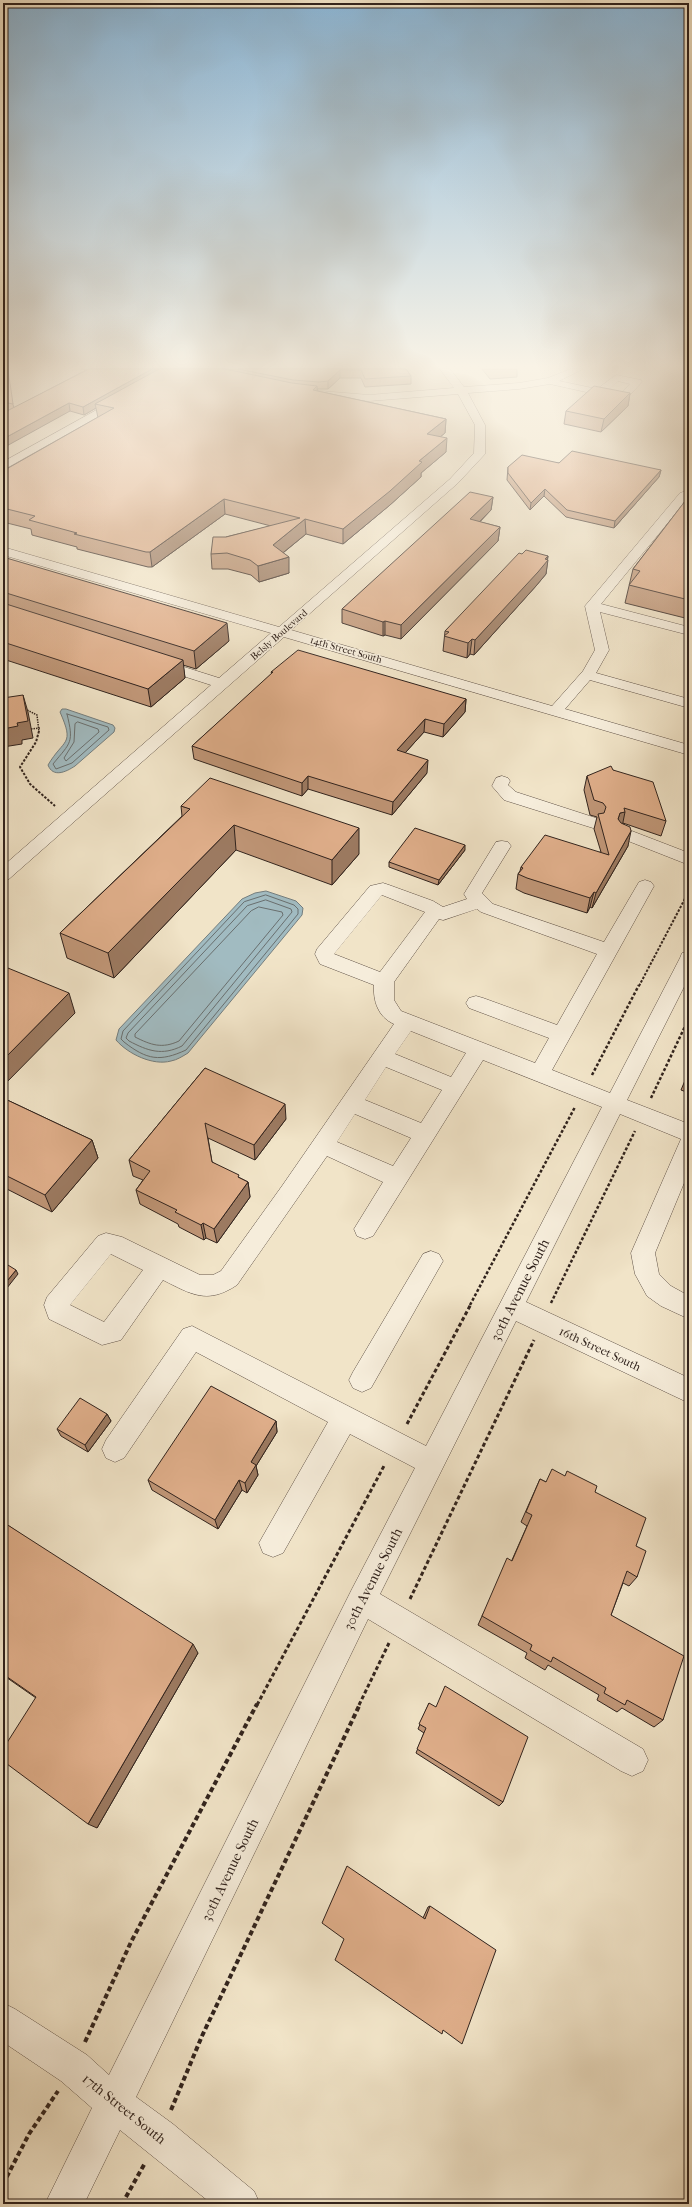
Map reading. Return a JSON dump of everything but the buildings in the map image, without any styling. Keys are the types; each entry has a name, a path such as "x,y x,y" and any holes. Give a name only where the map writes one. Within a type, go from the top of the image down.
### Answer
{"street":[{"name":"Belsly Boulevard","path":"3,875 284,632 462,472"},
{"path":"592,606 684,495 689,493"},
{"name":"14th Street South","path":"6,554 284,632 689,750"},
{"path":"592,606 689,631"},
{"path":"555,711 587,675 602,650 592,606"},
{"path":"144,659 223,684"},
{"path":"587,675 689,704"},
{"path":"502,781 500,786 510,796 593,823"},
{"path":"624,833 689,859"},
{"path":"502,846 473,894 487,908 609,951"},
{"path":"540,1074 646,886"},
{"path":"384,981 328,959 324,954 376,890 384,889 427,905 435,912 443,914 480,901"},
{"path":"435,912 384,981 383,994 385,1008 394,1016 689,1133"},
{"name":"30th Avenue South","path":"64,2204 115,2104 362,1599 689,958"},
{"path":"476,1003 562,1035"},
{"path":"159,1266 197,1285 209,1287 218,1285 229,1278 323,1145 407,1021"},
{"path":"365,1229 479,1050"},
{"path":"382,1057 455,1087"},
{"path":"351,1103 425,1134"},
{"path":"323,1145 397,1178"},
{"path":"689,1145 643,1252 644,1270 654,1286 668,1298 689,1308"},
{"path":"362,1380 431,1261"},
{"name":"16th Street South","path":"511,1306 689,1391"},
{"path":"115,1449 192,1337 432,1463"},
{"path":"273,1543 345,1417"},
{"path":"362,1599 632,1760"},
{"name":"17th Street South","path":"3,2021 74,2068 115,2104 160,2137 240,2204"}],"path":[{"path":"23,709 37,715 40,728 38,739 20,768 24,777 36,791 54,806"},
{"path":"31,730 40,728"},
{"path":"3,2184 30,2134 74,2068 131,1942 689,891"}],"water":[{"path":"62,709 113,725 115,728 114,732 75,766 64,772 56,773 50,769 48,765 66,741 67,737 67,731 60,712"},
{"path":"266,891 296,901 303,908 302,915 188,1053 173,1060 156,1062 141,1058 121,1045 116,1040 119,1029 242,899 255,893"}]}
